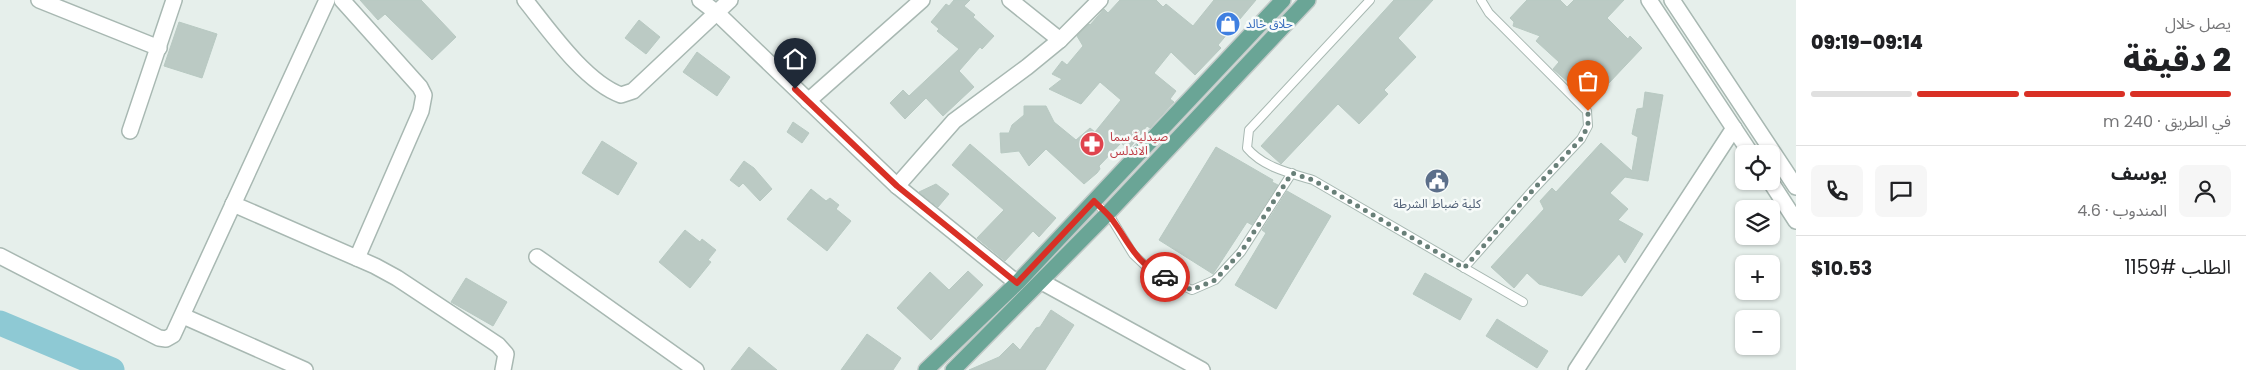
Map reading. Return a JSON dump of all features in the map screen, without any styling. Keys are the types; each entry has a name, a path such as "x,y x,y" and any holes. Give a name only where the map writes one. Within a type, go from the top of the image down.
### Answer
{"main road":[{"path":"926,370 1017,283 1283,0"},
{"path":"953,370 1042,282 1308,0"}],"street":[{"path":"39,0 159,48"},
{"path":"130,131 174,0"},
{"path":"0,256 158,338 166,339 173,335 327,0"},
{"path":"342,0 420,87 424,95 424,103 357,258"},
{"path":"525,0 575,60 596,80 621,95 633,91 730,0"},
{"path":"700,0 717,13 897,186 1017,283"},
{"path":"808,101 922,0"},
{"path":"1010,0 1060,40"},
{"path":"897,186 954,121 1028,67 1060,40 1100,0"},
{"path":"1649,0 1745,145"},
{"path":"1672,0 1796,187"},
{"path":"1576,370 1734,128"},
{"path":"1776,190 1796,221"},
{"path":"233,204 357,258 397,278 498,345 506,354 503,370"},
{"path":"537,257 694,370"},
{"path":"1042,282 1202,370"},
{"path":"183,316 305,370"}],"lane":[{"path":"1370,0 1249,130 1247,148 1255,157 1277,168 1313,180 1523,302"},
{"path":"1464,268 1581,139 1588,126 1588,111 1488,13 1481,0"},
{"path":"1094,201 1107,214 1133,254 1151,271 1192,290 1215,280 1241,252 1292,173"}],"building":[{"path":"360,0 421,0 456,37 432,60 385,14 378,20"},
{"path":"954,0 970,0 964,6 994,36 982,49 980,47 959,71 974,87 943,116 926,98 905,119 890,103 903,90 909,96 959,49 937,31 939,29 931,22 946,4 949,6"},
{"path":"1120,0 1156,0 1163,7 1166,4 1193,26 1214,0 1256,0 1218,45 1221,48 1195,75 1171,52 1154,73 1176,91 1170,99 1174,102 1150,128 1147,126 1129,149 1121,143 1099,166 1100,169 1097,173 1084,184 1046,149 1029,166 1019,151 1001,153 1000,133 1009,133 1012,125 1024,115 1024,106 1046,106 1054,122 1076,140 1090,128 1095,132 1121,100 1100,82 1081,104 1049,89 1062,79 1052,74 1062,61 1067,65 1083,46 1077,36 1104,9 1108,13"},
{"path":"1394,0 1433,0 1398,38 1416,57 1384,90 1388,94 1359,124 1338,104 1281,164 1261,146"},
{"path":"1527,0 1560,0 1567,7 1574,0 1624,0 1607,18 1628,39 1630,36 1642,48 1591,102 1553,69 1559,62 1536,41 1540,36 1513,26 1514,22 1510,18"},
{"path":"639,20 660,37 646,54 625,38"},
{"path":"179,22 217,34 202,78 164,66"},
{"path":"697,52 730,77 717,96 683,72"},
{"path":"1645,92 1663,95 1648,181 1625,177 1610,193 1628,209 1618,220 1643,234 1625,263 1619,254 1582,296 1539,284 1527,273 1514,288 1491,267 1544,209 1540,201 1552,188 1556,192 1601,143 1632,171 1638,137 1632,134 1637,109 1643,108"},
{"path":"793,122 809,133 802,143 787,132"},
{"path":"602,141 637,163 618,195 582,173"},
{"path":"970,144 1056,218 1039,237 1033,231 1005,261 977,238 1004,210 952,165"},
{"path":"1216,147 1273,180 1272,182 1278,185 1252,225 1247,222 1213,274 1159,240"},
{"path":"744,161 754,168 772,189 760,201 743,183 739,187 730,180"},
{"path":"936,184 949,194 938,207 919,192"},
{"path":"811,189 826,201 830,198 839,205 836,209 851,221 827,251 787,219"},
{"path":"1287,191 1331,216 1276,309 1235,285 1266,233 1262,230"},
{"path":"685,230 700,242 702,239 716,250 708,260 711,262 690,288 659,262"},
{"path":"968,271 983,285 931,340 897,308 930,272 949,290"},
{"path":"1425,273 1472,299 1460,320 1413,294"},
{"path":"466,278 507,302 493,326 451,302"},
{"path":"1051,310 1074,325 1045,370 969,370 999,357 1013,343 1020,350 1036,328 1040,327"},
{"path":"1497,319 1548,351 1537,368 1486,336"},
{"path":"867,334 901,358 893,370 841,370"},
{"path":"749,347 777,370 731,370"}],"waterway":[{"path":"0,323 112,370"}],"way so far":[{"path":"1165,277 1192,290 1215,280 1241,252 1292,173 1313,180 1464,268 1581,139 1588,126 1588,111"}],"place":[{"name":"حلاق خالد","path":"1228,24"},
{"name":"صيدلية سما الاندلس","path":"1092,144"},
{"name":"كلية ضباط الشرطة","path":"1437,181"}],"route":[{"path":"795,89 897,186 1017,283 1094,201 1111,218 1133,254 1151,271 1165,277"}]}
